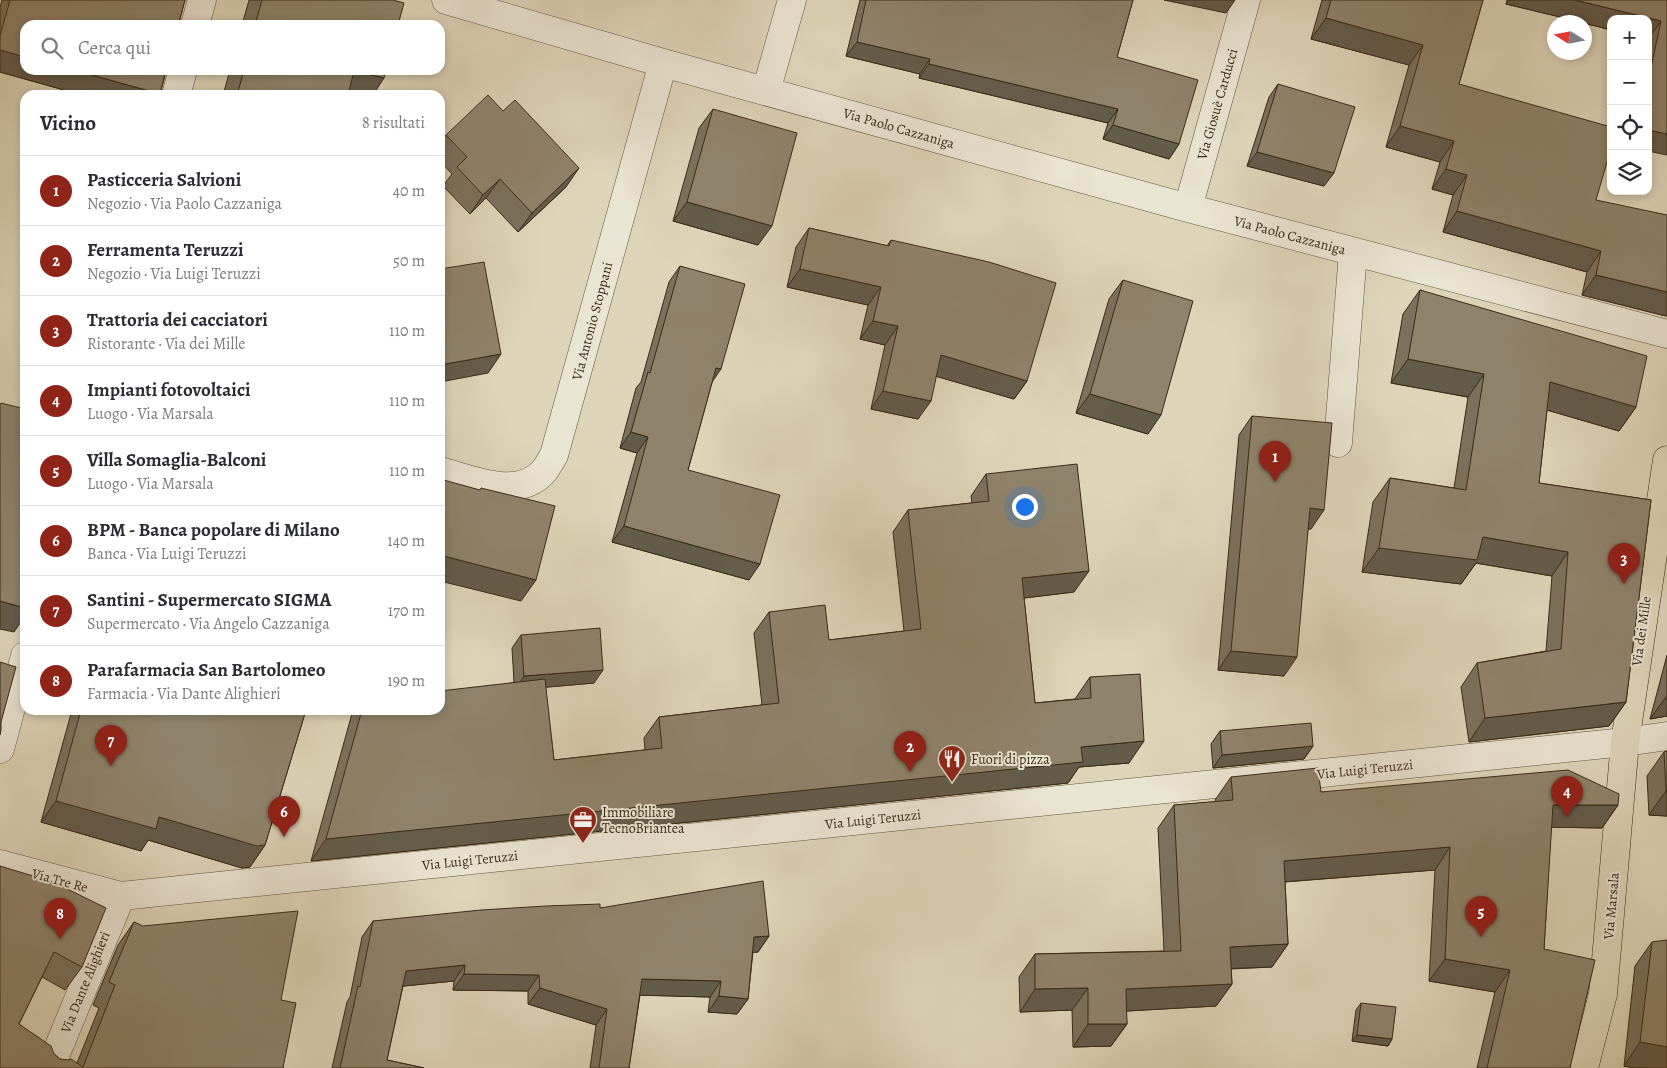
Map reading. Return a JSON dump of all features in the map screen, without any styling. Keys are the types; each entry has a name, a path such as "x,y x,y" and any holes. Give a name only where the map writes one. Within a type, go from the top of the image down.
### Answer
{"main road":[{"name":"Via dei Mille","path":"1625,742 1667,460"},
{"name":"Via Marsala","path":"1584,1068 1603,994 1625,742"}],"street":[{"path":"196,20 202,0"},
{"name":"Via Paolo Cazzaniga","path":"446,0 663,63 1188,208 1667,334"},
{"path":"766,91 792,0"},
{"name":"Via Giosuè Carducci","path":"1188,208 1246,0"},
{"name":"Via Antonio Stoppani","path":"445,472 486,483 511,486 523,484 543,472 554,454 663,63"},
{"path":"177,90 182,75"},
{"name":"Via Paolo Cazzaniga","path":"1338,443 1353,252"},
{"path":"0,749 20,675"},
{"name":"Via Luigi Teruzzi","path":"121,896 1625,742 1667,736"},
{"name":"Via Tre Re","path":"0,864 121,896"},
{"name":"Via Dante Alighieri","path":"50,1068 121,896"}],"building":[{"path":"10,0 185,0 179,20 20,20 20,56 0,50 0,36"},
{"path":"262,0 393,0 404,3 399,20 256,20"},
{"path":"866,0 1133,0 1117,57 1198,80 1179,144 1113,125 1118,109 929,64 930,59 857,42"},
{"path":"1331,0 1483,0 1459,84 1607,126 1607,162 1596,200 1667,215 1667,292 1596,275 1601,251 1457,211 1467,175 1446,169 1454,141 1400,126 1423,45 1326,18"},
{"path":"1575,0 1667,0 1667,134 1652,131 1652,63 1661,21 1652,19 1652,15 1636,15"},
{"path":"92,75 165,75 161,90 146,90"},
{"path":"243,75 353,75 349,90 238,90"},
{"path":"371,75 385,75 384,78"},
{"path":"1278,84 1355,107 1334,173 1257,152"},
{"path":"488,95 503,111 515,100 579,168 532,213 500,179 483,195 457,167 467,157 446,135"},
{"path":"713,109 797,133 772,226 687,202"},
{"path":"809,228 889,246 891,240 989,262 1056,283 1027,381 941,355 931,401 883,391 898,326 873,321 881,287 800,269"},
{"path":"484,262 501,354 445,364 445,268"},
{"path":"680,266 745,284 721,369 716,368 688,470 780,495 760,564 624,526 648,437 631,432 648,372 650,373"},
{"path":"1123,280 1193,301 1161,415 1090,394"},
{"path":"1420,290 1647,356 1636,407 1550,382 1539,483 1651,500 1626,702 1485,718 1477,663 1561,649 1568,552 1483,537 1477,560 1379,548 1390,478 1466,490 1484,374 1408,359"},
{"path":"1,403 20,408 20,607 0,601"},
{"path":"1252,416 1332,423 1324,510 1310,508 1297,657 1231,651"},
{"path":"1077,464 1089,571 1022,578 1035,703 1091,698 1090,677 1140,674 1144,741 1081,747 1083,762 326,839 361,715 445,715 445,690 545,679 554,760 662,748 659,717 779,703 769,612 825,605 829,640 921,629 908,510 989,501 986,474"},
{"path":"445,480 555,506 536,580 445,556"},
{"path":"600,628 603,670 524,676 521,635"},
{"path":"0,662 16,667 1,722 0,735"},
{"path":"80,715 304,715 265,845 257,846 159,817 156,829 56,801"},
{"path":"1311,723 1313,746 1222,755 1220,731"},
{"path":"1667,751 1667,791 1666,791 1664,752"},
{"path":"1318,768 1321,792 1568,770 1619,794 1618,805 1553,805 1544,949 1595,960 1570,1068 1487,1068 1510,970 1445,959 1450,847 1284,861 1288,944 1230,947 1232,984 1126,989 1127,1024 1088,1024 1088,988 1035,989 1035,954 1181,951 1174,805 1233,800 1231,777"},
{"path":"0,866 53,882 106,908 82,967 54,952 19,1024 51,1046 54,1054 60,1059 71,1059 83,1067 115,985 109,982 134,922 143,926 298,911 281,1000 296,1003 283,1068 0,1068"},
{"path":"763,881 769,936 754,937 748,999 719,996 721,981 642,979 629,1068 599,1068 607,1009 540,988 539,975 464,974 465,965 406,971 387,1060 424,1068 340,1068 358,986 360,987 373,921 481,910 546,906 600,904 600,908"},
{"path":"1667,940 1667,1047 1640,1042 1652,942"},
{"path":"1361,1003 1396,1007 1392,1039 1357,1035"}],"place":[{"name":"Pasticceria Salvioni","path":"1275,482"},
{"name":"Trattoria dei cacciatori","path":"1624,584"},
{"name":"Santini - Supermercato SIGMA","path":"111,766"},
{"name":"Ferramenta Teruzzi","path":"910,772"},
{"name":"Fuori di pizza","path":"952,783"},
{"name":"Impianti fotovoltaici","path":"1567,817"},
{"name":"BPM - Banca popolare di Milano","path":"284,837"},
{"name":"Immobiliare TecnoBriantea","path":"583,844"},
{"name":"Villa Somaglia-Balconi","path":"1481,937"},
{"name":"Parafarmacia San Bartolomeo","path":"60,939"}]}
